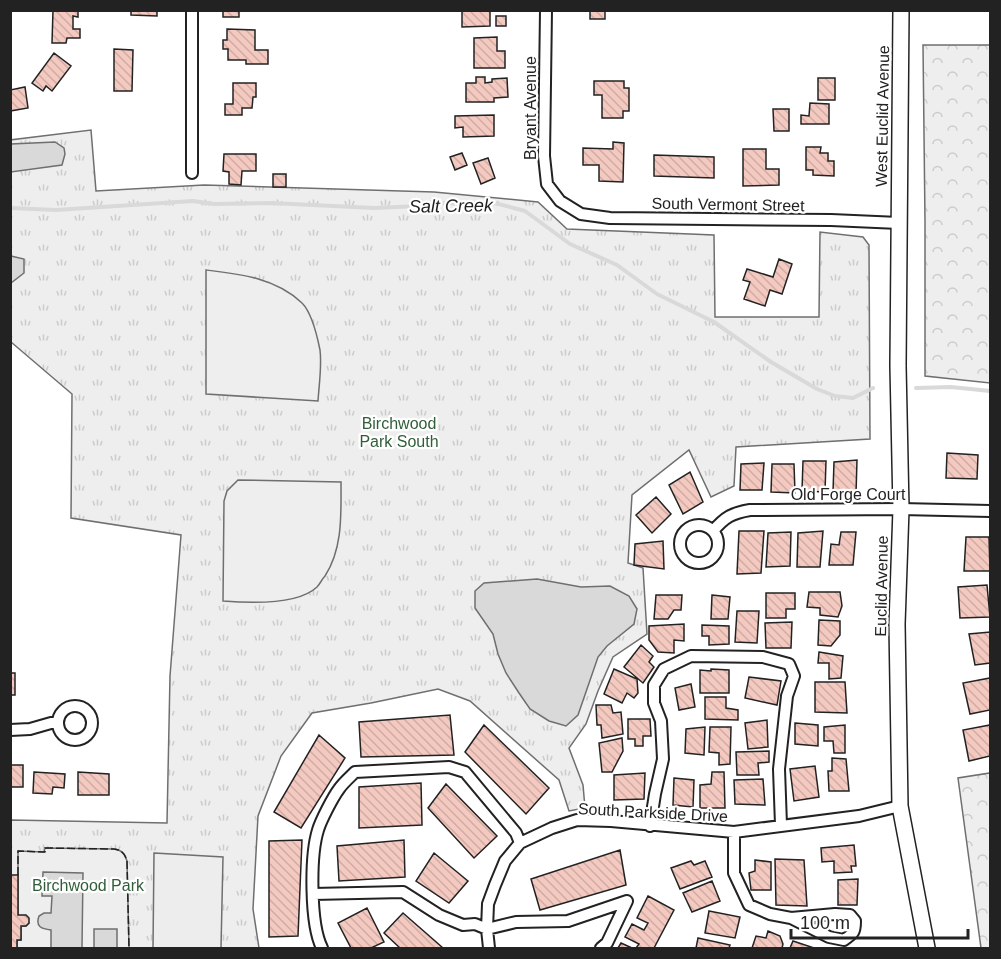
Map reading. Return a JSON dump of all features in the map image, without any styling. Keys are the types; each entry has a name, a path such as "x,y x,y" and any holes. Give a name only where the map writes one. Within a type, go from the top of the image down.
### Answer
{"main road":[{"name":"West Euclid Avenue","path":"899,223 901,10"},
{"name":"Euclid Avenue","path":"899,223 898,366 901,509 897,624 900,806 927,948"}],"street":[{"path":"192,10 192,173"},
{"name":"Bryant Avenue","path":"546,10 544,156 547,184 560,201"},
{"name":"South Vermont Street","path":"560,201 581,214 609,218 831,220 899,223"},
{"name":"Old Forge Court","path":"713,531 735,512 750,510 990,511"},
{"path":"650,826 663,759 661,721 654,703 654,685 664,669 690,656 763,657 789,664 794,676 788,696 779,770 781,825"},
{"path":"10,730 30,729 58,721"},
{"path":"322,948 317,939 314,918 314,856 318,828 339,788 355,772 449,767 465,772 516,832 520,843"},
{"name":"South Parkside Drive","path":"489,948 488,904 505,861 520,843 552,828 577,820 734,832 859,816 900,806"},
{"path":"734,832 734,873 749,905 770,914 791,918 829,937 844,940 853,934 855,929 855,921 850,915 791,918"},
{"path":"314,894 403,892 440,915 463,925 475,924 487,930 516,922 568,921 627,901 607,943 601,948"}],"green space":[{"path":"923,45 990,45 990,383 925,376"},
{"name":"Birchwood Park South","path":"91,130 96,191 204,185 434,192 538,202 567,229 714,235 715,317 819,317 820,232 863,237 869,245 870,439 736,447 734,486 711,497 689,450 632,495 628,563 643,568 647,634 613,657 586,724 569,748 583,785 585,808 569,811 559,780 470,701 438,689 312,713 281,756 258,816 253,909 259,948 11,948 11,820 167,823 170,676 181,535 71,518 72,394 11,342 10,140"},
{"path":"206,270 244,276 269,283 292,295 306,307 316,331 320,350 318,401 206,394"},
{"path":"238,480 341,482 340,530 335,554 325,576 309,593 286,600 223,601 224,501 227,491"},
{"path":"990,773 990,948 981,948 958,778"},
{"name":"Birchwood Park","path":"45,848 114,849 123,853 127,861 129,948 17,948 17,940 21,940 21,926 29,923 18,915 18,851 44,852"}],"shaded area":[{"path":"55,142 64,148 62,165 11,172 11,144"},
{"path":"11,256 24,259 24,273 11,283"},
{"path":"537,579 581,587 610,586 629,596 637,609 634,624 607,646 598,657 578,715 566,726 549,721 530,709 506,673 493,634 475,608 475,591 484,583"},
{"path":"154,853 223,857 221,948 153,948"},
{"path":"43,872 83,873 82,948 51,948 51,930 39,925 39,916 51,913 52,896 42,896"},
{"path":"94,929 117,929 117,948 94,948"}],"building":[{"path":"53,10 78,10 78,17 73,16 73,29 80,29 80,38 67,38 66,43 52,43"},
{"path":"131,10 157,10 157,16 131,15"},
{"path":"223,10 239,10 239,17 223,17"},
{"path":"462,10 490,10 490,26 462,27"},
{"path":"590,10 605,10 605,19 590,19"},
{"path":"496,16 506,16 506,26 496,26"},
{"path":"227,29 255,30 255,50 268,50 268,64 246,64 246,60 228,60 228,49 223,49 223,40 227,40"},
{"path":"497,37 497,51 505,51 505,68 474,68 474,38"},
{"path":"114,49 133,50 132,91 114,91"},
{"path":"54,53 71,66 52,91 46,86 43,91 32,83"},
{"path":"476,77 485,77 485,83 492,82 492,79 507,78 508,97 494,98 494,102 466,102 466,83 476,83"},
{"path":"818,78 835,78 835,100 818,100"},
{"path":"594,81 624,81 624,88 629,88 629,111 623,111 623,118 602,118 602,95 594,95"},
{"path":"233,83 256,83 256,97 253,97 252,108 242,108 242,115 225,115 225,104 233,104"},
{"path":"25,87 28,108 10,111 10,90"},
{"path":"810,103 829,104 829,124 801,124 801,115 809,116"},
{"path":"773,109 789,109 789,131 774,131"},
{"path":"494,115 494,136 463,137 463,127 455,128 455,116"},
{"path":"613,142 624,143 623,182 599,181 599,165 583,165 583,148 613,149"},
{"path":"806,147 821,147 820,153 828,153 828,161 834,161 834,176 813,175 813,170 806,170"},
{"path":"743,149 766,149 766,169 779,169 779,185 743,186"},
{"path":"462,153 467,165 455,170 450,157"},
{"path":"224,154 256,154 256,171 242,171 241,185 229,184 229,172 223,171"},
{"path":"654,155 714,157 714,178 654,176"},
{"path":"488,158 495,178 481,184 473,163"},
{"path":"273,174 286,174 286,187 273,187"},
{"path":"779,259 792,264 782,294 770,290 765,306 744,299 750,282 743,280 747,269 773,277"},
{"path":"947,453 978,455 977,479 946,478"},
{"path":"857,460 856,494 833,492 834,462"},
{"path":"803,461 826,461 825,492 802,491"},
{"path":"764,463 762,490 740,490 741,464"},
{"path":"772,464 794,464 795,493 771,492"},
{"path":"690,472 703,502 683,514 669,485"},
{"path":"656,497 671,514 652,533 636,515"},
{"path":"739,531 764,531 761,573 737,574"},
{"path":"823,531 820,567 797,567 798,533"},
{"path":"791,532 790,566 766,567 768,533"},
{"path":"841,532 856,532 853,565 829,565 831,544 839,545"},
{"path":"966,537 989,537 990,571 964,571"},
{"path":"663,541 664,569 634,565 635,544"},
{"path":"987,585 990,617 960,618 958,587"},
{"path":"809,592 840,592 842,606 838,617 820,615 820,608 807,607"},
{"path":"766,593 795,593 795,609 786,609 786,618 766,618"},
{"path":"656,595 682,595 681,610 674,610 668,619 654,619"},
{"path":"712,595 730,597 728,619 711,619"},
{"path":"737,611 759,611 757,643 735,642"},
{"path":"819,620 840,621 840,635 831,646 818,645"},
{"path":"792,622 791,648 766,648 765,623"},
{"path":"684,624 684,641 674,640 674,653 658,652 649,640 649,626"},
{"path":"702,625 729,626 729,644 709,645 709,636 702,636"},
{"path":"990,632 990,663 975,665 969,634"},
{"path":"641,645 653,656 649,662 654,667 643,683 624,667"},
{"path":"819,652 843,656 841,678 829,679 829,663 818,663"},
{"path":"614,669 637,679 638,693 634,698 627,693 622,703 604,694"},
{"path":"711,669 729,670 729,693 700,693 700,670 711,671"},
{"path":"10,673 15,673 15,695 10,695"},
{"path":"749,677 781,681 777,705 745,698"},
{"path":"990,678 990,710 970,714 963,683"},
{"path":"815,682 845,682 847,713 815,712"},
{"path":"691,684 695,707 679,710 675,688"},
{"path":"705,697 726,697 726,708 738,710 738,720 705,719"},
{"path":"596,705 611,705 613,713 621,712 623,734 602,738 601,725 597,725"},
{"path":"450,715 454,755 361,757 359,722"},
{"path":"628,719 650,719 651,736 643,736 643,746 635,746 635,739 628,739"},
{"path":"767,720 768,747 748,749 745,723"},
{"path":"795,723 818,725 818,746 795,744"},
{"path":"484,725 549,788 526,814 465,752"},
{"path":"845,725 845,753 834,753 833,741 824,741 824,727"},
{"path":"990,725 990,756 969,761 963,730"},
{"path":"705,727 704,755 685,753 686,729"},
{"path":"710,727 731,727 730,764 719,765 719,753 709,752"},
{"path":"319,735 345,758 301,828 274,812"},
{"path":"622,738 623,751 612,772 602,772 599,743"},
{"path":"769,751 769,762 758,763 759,775 737,775 736,752"},
{"path":"832,758 846,759 849,791 829,791 828,771 832,771"},
{"path":"10,765 23,765 23,787 10,787"},
{"path":"815,766 819,797 794,801 790,769"},
{"path":"34,772 65,774 64,788 53,787 52,794 33,793"},
{"path":"78,772 109,774 109,795 78,795"},
{"path":"712,772 724,772 725,808 700,808 700,785 711,784"},
{"path":"645,773 644,799 614,800 614,775"},
{"path":"674,778 694,780 693,807 673,805"},
{"path":"763,779 765,805 735,804 734,780"},
{"path":"421,783 422,825 359,828 359,787"},
{"path":"446,784 497,836 474,858 428,808"},
{"path":"302,840 298,936 269,937 269,841"},
{"path":"404,840 405,877 339,881 337,846"},
{"path":"854,845 856,866 851,866 852,872 834,873 834,861 822,862 821,848"},
{"path":"620,850 626,885 540,910 531,879"},
{"path":"434,853 468,881 449,903 416,881"},
{"path":"775,859 804,860 807,906 776,905"},
{"path":"755,860 771,862 771,890 751,890 749,873 755,871"},
{"path":"691,861 694,865 705,861 712,877 680,889 671,868"},
{"path":"10,875 18,875 18,915 26,915 29,918 26,926 21,926 21,940 17,940 17,948 10,948"},
{"path":"858,879 857,905 838,905 838,880"},
{"path":"712,881 720,901 692,912 683,893"},
{"path":"648,896 674,910 654,948 636,948 639,944 625,937 632,924 644,930 648,923 637,918"},
{"path":"367,908 384,942 371,948 351,948 338,923"},
{"path":"709,911 740,917 735,938 705,933"},
{"path":"403,913 443,948 400,948 384,933"},
{"path":"768,931 780,936 782,948 752,948 756,936 766,938"},
{"path":"698,938 730,945 729,948 696,948"},
{"path":"793,941 814,948 790,948"},
{"path":"621,943 632,948 618,948"}],"waterway":[{"name":"Salt Creek","path":"10,208 56,210 193,201 214,204 271,203 374,208 439,203 495,203 525,211 570,244 617,265 657,294 714,322 771,362 817,389 835,396 853,398 873,388"},
{"name":"Salt Creek","path":"916,388 951,387 990,391"}],"fence":[{"path":"18,875 18,851 45,852 45,848 121,851 127,861 129,948"}]}
